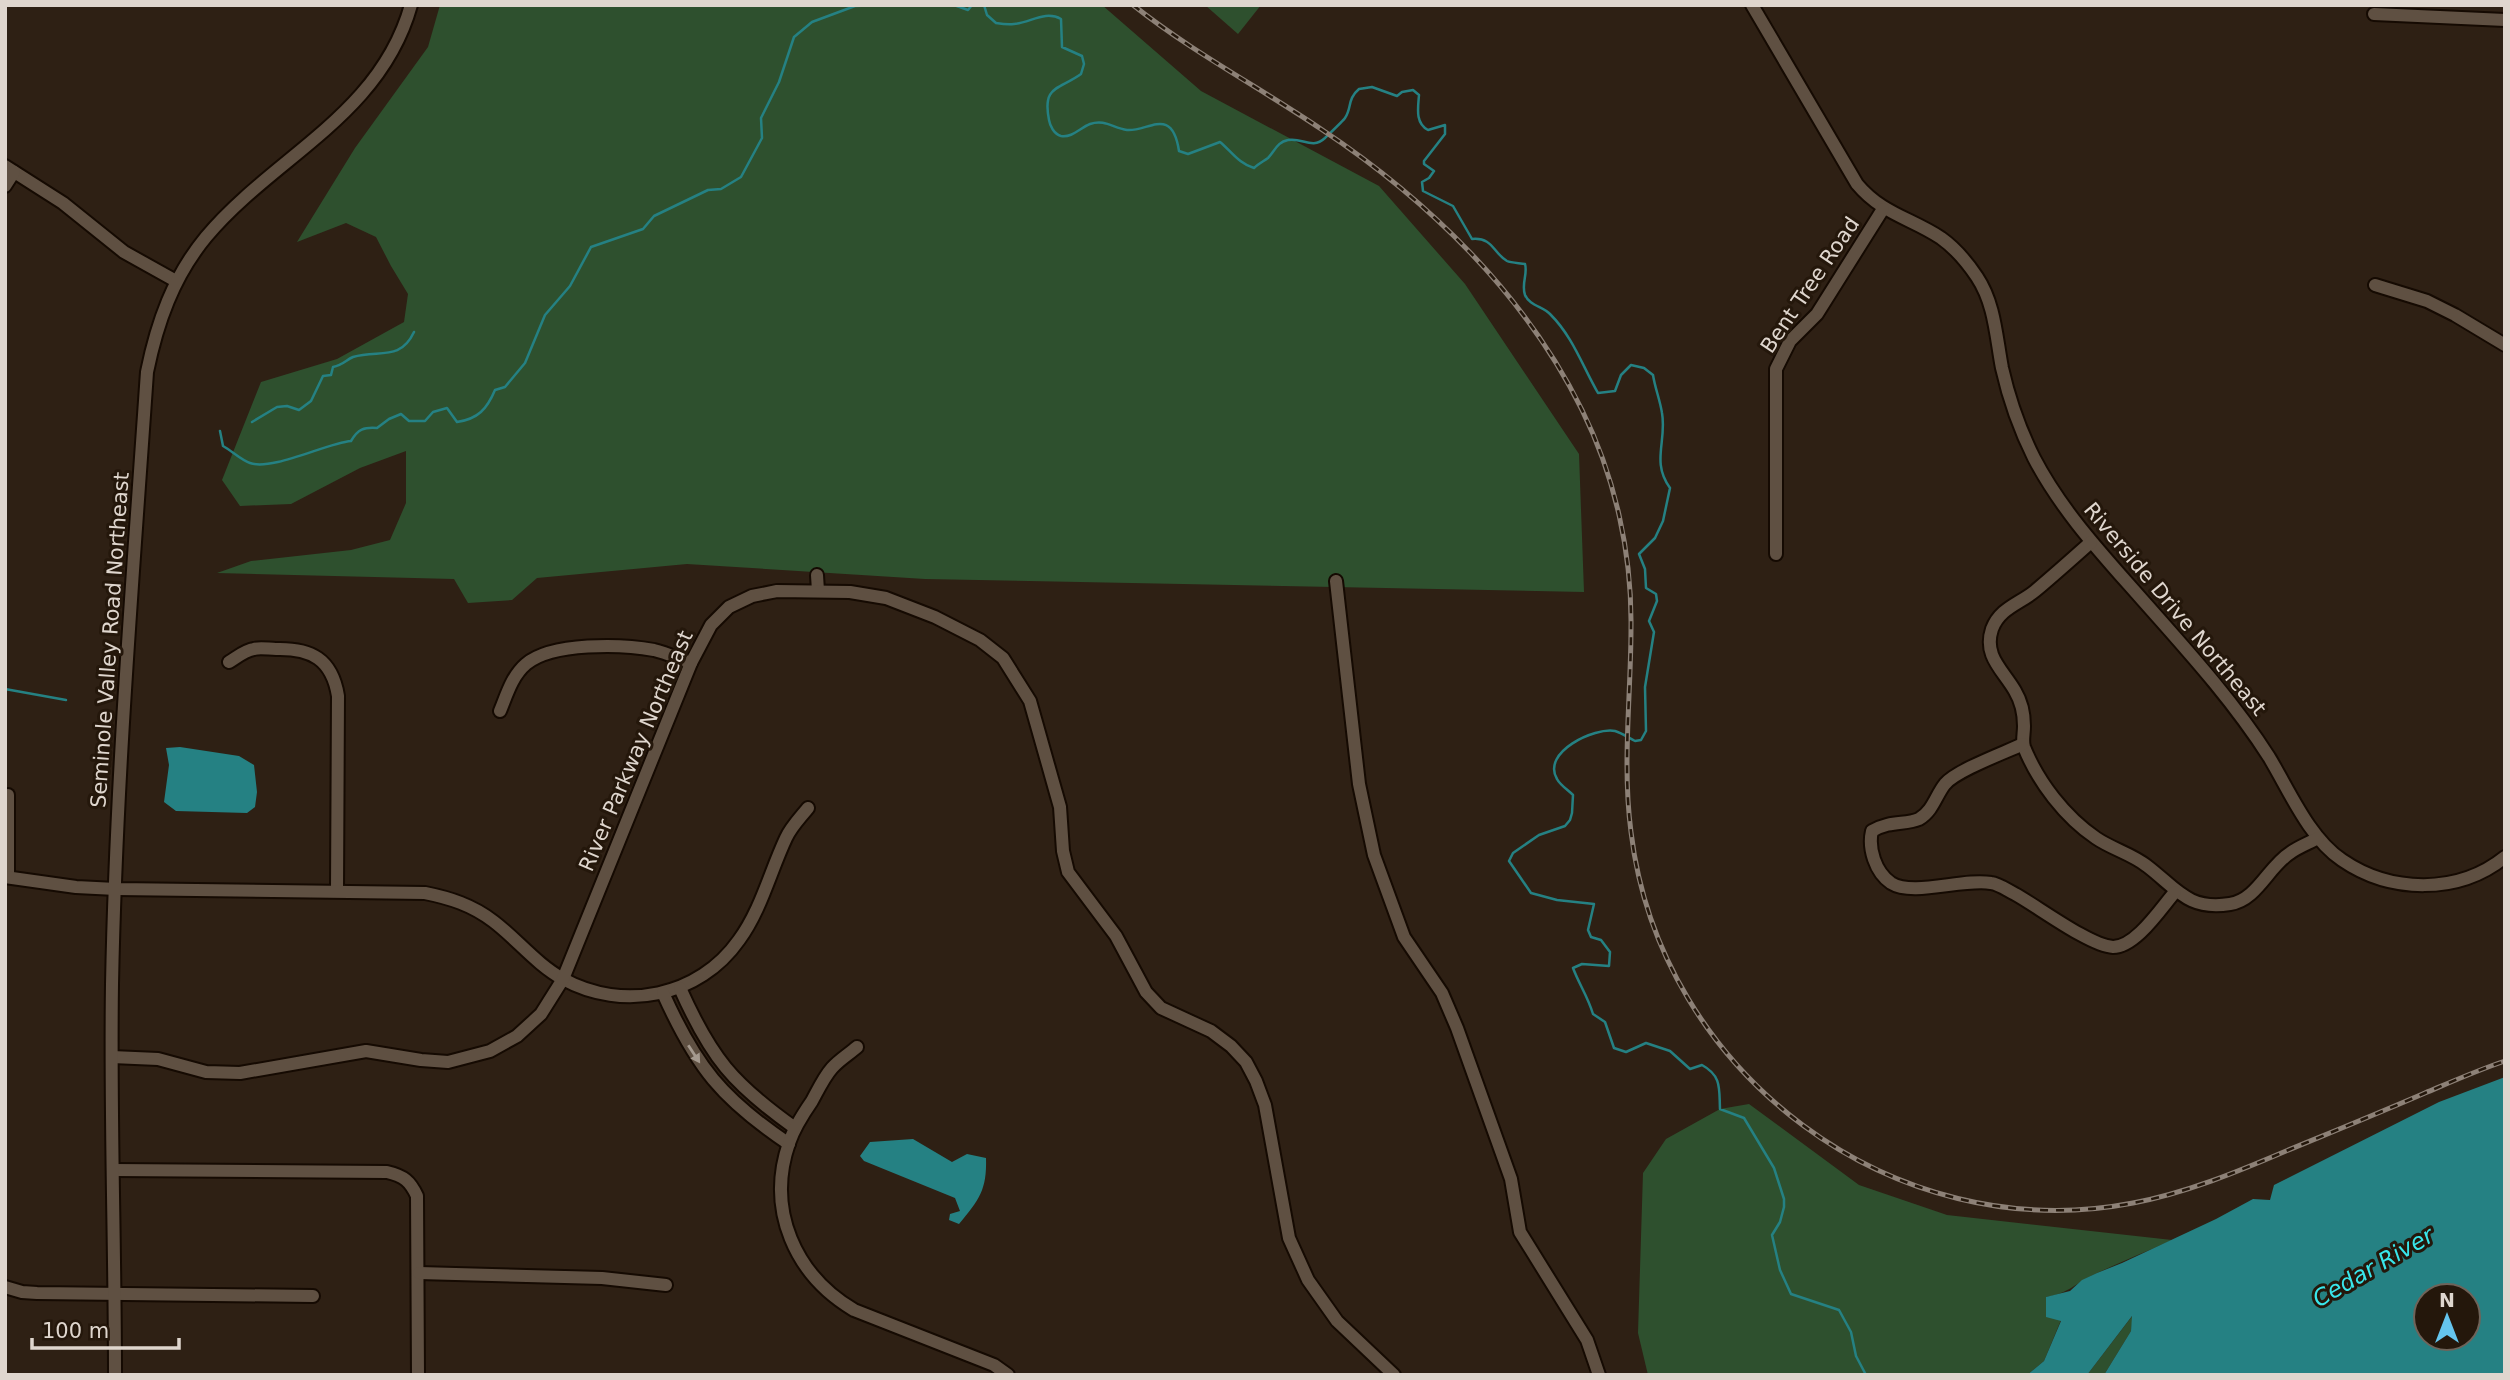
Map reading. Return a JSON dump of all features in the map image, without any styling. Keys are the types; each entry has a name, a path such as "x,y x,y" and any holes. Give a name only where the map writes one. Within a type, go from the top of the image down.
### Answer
{"street":[{"name":"Seminole Valley Road Northeast","path":"115,1375 112,1057 116,889 129,598 147,372 155,335 176,281 204,239 233,208 346,113 376,77 390,54 411,5"},
{"name":"Riverside Drive Northeast","path":"1752,5 1857,184 1869,199 1942,239 1963,258 1979,279 1995,322 2002,369 2015,414 2034,458 2091,542 2244,718 2318,838 2341,859 2372,876 2411,886 2458,881 2483,872 2505,857"},
{"path":"2374,14 2505,20"},
{"path":"5,186 10,169 63,203 124,252 176,281"},
{"name":"Bent Tree Road","path":"1776,554 1776,369 1790,341 1817,314 1883,209"},
{"path":"2375,285 2427,301 2505,345"},
{"path":"2091,542 2031,594 2012,604 1992,629 1991,654 1997,668 2015,690 2022,706 2023,744 2060,806 2095,838 2148,866 2175,892 2198,902 2220,905 2234,904 2248,896 2289,853 2318,838"},
{"path":"817,575 818,591"},
{"path":"1336,581 1359,784 1374,855 1404,937 1442,993 1457,1028 1511,1179 1520,1232 1587,1340 1599,1375"},
{"name":"River Parkway Northeast","path":"112,1057 158,1059 206,1072 240,1073 366,1051 448,1062 490,1051 517,1035 541,1014 563,979 691,663 711,625 729,607 752,596 777,591 850,592 886,598 935,617 980,640 1003,658 1030,701 1060,807 1063,851 1068,872 1116,936 1146,992 1161,1008 1211,1031 1246,1062 1265,1105 1289,1238 1308,1280 1337,1321 1394,1375"},
{"path":"229,662 252,649 296,648 313,654 327,666 335,680 338,696 337,891"},
{"path":"500,711 513,679 525,664 540,654 563,648 639,648 657,651 691,663"},
{"path":"2023,744 1946,783 1931,808 1918,819 1884,824 1872,831 1869,844 1875,863 1889,882 1904,888 1969,881 1994,883 2091,940 2114,947 2135,939 2175,892"},
{"path":"8,795 7,877 76,887 116,889 425,893 450,898 472,907 563,979 591,991 618,997 641,997 680,988 705,975 721,960 739,940 753,916 787,835 807,808"},
{"path":"680,988 708,1045 723,1067 745,1091 795,1128"},
{"path":"663,993 692,1053 711,1078 749,1116 789,1144"},
{"path":"857,1047 831,1069 795,1128 783,1164 783,1214 799,1257 814,1279 833,1297 854,1310 994,1365 1008,1375"},
{"path":"113,1170 387,1172 401,1175 411,1183 418,1196 418,1375"},
{"path":"419,1273 602,1278 666,1285"},
{"path":"5,1287 22,1292 313,1296"}],"green space":[{"path":"440,5 1102,5 1201,91 1379,186 1465,284 1579,454 1584,592 925,579 687,564 537,578 512,600 468,603 454,579 217,573 251,561 351,550 390,540 406,503 406,451 360,468 291,504 240,506 222,480 261,382 337,359 404,322 408,294 376,237 346,223 297,242 355,148 428,47"},
{"path":"1205,5 1261,5 1238,34"},
{"path":"1749,1104 1859,1185 1947,1215 2172,1240 2095,1274 2061,1293 2046,1297 2061,1320 2044,1361 2027,1375 1648,1375 1638,1333 1643,1173 1666,1139 1720,1109"},
{"path":"2133,1315 2131,1331 2104,1375 2087,1375"}],"water":[{"path":"180,747 239,756 254,765 257,792 255,807 247,813 176,811 164,802 169,765 166,748"},
{"name":"Cedar River","path":"2505,1077 2505,1375 2104,1375 2131,1331 2132,1316 2087,1375 2027,1375 2044,1361 2061,1321 2046,1317 2046,1297 2070,1291 2082,1280 2216,1219 2253,1199 2270,1200 2274,1185 2439,1102"},
{"path":"913,1139 952,1162 967,1154 986,1158 983,1187 972,1208 959,1224 949,1220 950,1214 960,1211 955,1198 864,1161 860,1156 870,1142"}],"waterway":[{"path":"220,431 223,446 247,462 260,464 285,460 351,441 362,430 377,428 401,414 409,421 425,421 433,412 447,408 457,422 476,416 489,403 495,390 505,387 525,363 545,315 570,286 591,247 643,229 654,216 708,190 721,189 741,177 762,138 761,118 779,82 794,37 812,22 855,6 882,5"},
{"path":"954,5 968,10 972,5"},
{"path":"984,5 987,15 996,23 1014,24 1043,16 1061,19 1062,47 1082,56 1084,64 1081,74 1054,90 1048,100 1050,125 1054,132 1061,136 1069,136 1095,123 1105,123 1127,130 1165,125 1176,137 1179,151 1188,154 1220,142 1240,160 1254,168 1284,141 1316,143 1325,138 1345,118 1353,96 1359,89 1372,87 1397,96 1413,90 1419,95 1418,115 1424,127 1428,130 1445,125 1445,134 1424,161 1424,164 1434,171 1422,182 1423,191 1453,206 1472,239 1489,243 1507,261 1525,264 1525,295 1550,314 1565,332 1598,393 1615,391 1621,375 1631,365 1644,368 1653,375 1663,423 1661,469 1670,488 1663,521 1655,538 1639,554 1645,569 1646,588 1656,594 1657,601 1649,621 1654,632 1645,687 1646,731 1641,740 1635,741 1615,731 1595,733 1572,743 1563,751 1556,760 1554,769 1558,781 1573,795 1570,820 1565,826 1539,835 1513,853 1509,861 1531,893 1557,900 1594,904 1588,930 1591,937 1601,940 1610,952 1609,966 1582,964 1573,968 1593,1014 1605,1022 1614,1048 1626,1052 1646,1043 1670,1051 1690,1069 1702,1065 1716,1078 1720,1109 1744,1118 1774,1168 1784,1199 1780,1222 1772,1235 1780,1270 1791,1294 1839,1310 1851,1332 1856,1356 1866,1375"},
{"path":"252,422 277,407 287,406 299,410 311,401 323,376 331,375 333,367 353,357 395,351 402,347 414,332"},
{"path":"5,689 66,700"}],"railway":[{"path":"1133,5 1202,54 1321,129 1399,187 1436,219 1503,289 1559,368 1582,410 1604,462 1625,544 1631,600 1628,806 1631,832 1651,919 1688,999 1740,1068 1803,1126 1877,1170 1958,1198 2044,1210 2133,1203 2172,1194 2230,1174 2505,1061"}]}
